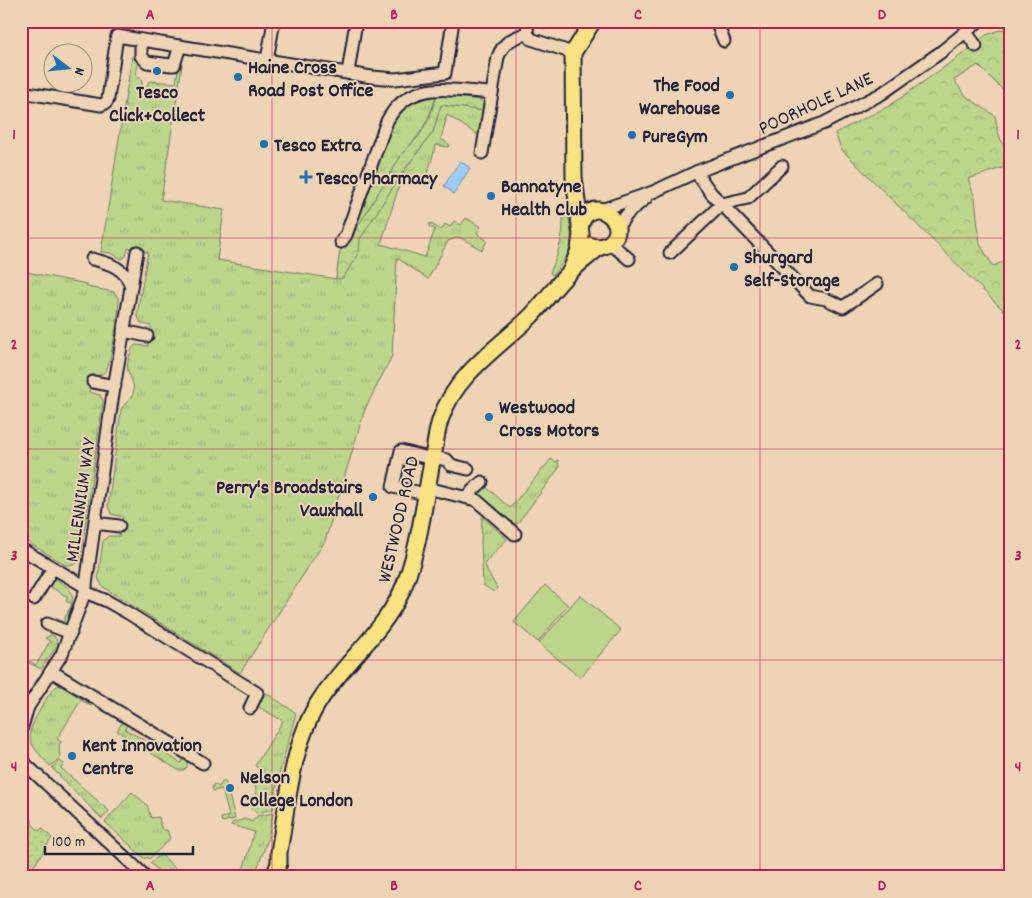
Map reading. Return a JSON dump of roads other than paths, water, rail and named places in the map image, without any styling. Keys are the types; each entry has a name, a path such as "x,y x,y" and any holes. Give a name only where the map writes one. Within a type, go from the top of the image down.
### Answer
{"main road":[{"path":"573,53 593,21"},
{"name":"WESTWOOD ROAD","path":"570,271 579,250 580,231 574,177 573,53"},
{"path":"574,177 598,211 612,216 617,227"},
{"name":"WESTWOOD ROAD","path":"580,231 584,217 598,211"},
{"name":"WESTWOOD ROAD","path":"274,877 279,864 279,852 300,743 308,722 321,698 379,627 401,593 414,553 441,419 451,395 483,360 530,317 570,271 605,245 616,233 617,227"},
{"path":"580,231 588,244 605,245"},
{"path":"265,877 272,861 279,852"}],"street":[{"path":"267,60 274,21"},
{"path":"348,73 356,21"},
{"path":"21,92 101,105 106,103 117,36 395,79 445,73 453,21"},
{"path":"716,21 724,41"},
{"name":"POORHOLE LANE","path":"598,211 653,192 696,172 824,123 882,94 967,26 979,21"},
{"path":"967,26 976,46"},
{"path":"482,153 498,57 502,46 527,27 531,39 536,42 573,53"},
{"path":"141,40 141,55 143,59 155,63 174,64 180,46"},
{"path":"341,242 346,235 387,121 393,110 405,98 418,92 426,91 492,93"},
{"path":"670,254 722,204 748,198 782,166"},
{"path":"696,172 711,193 810,296 826,299 843,308 877,284"},
{"name":"POORHOLE LANE","path":"617,227 629,212 653,192"},
{"path":"605,245 629,259"},
{"name":"MILLENNIUM WAY","path":"21,730 25,709 62,654 86,590 123,331 137,252"},
{"path":"92,259 117,268 129,279 131,287"},
{"path":"123,331 148,336"},
{"path":"93,382 115,386"},
{"path":"468,469 451,465 447,460 401,451 392,487 476,500 515,534"},
{"path":"469,498 472,491 482,482"},
{"path":"95,523 118,526"},
{"path":"21,549 257,693 250,708"},
{"path":"34,599 53,568"},
{"path":"47,624 71,633"},
{"path":"51,671 203,764"},
{"path":"21,748 23,762 146,877"}],"water":[{"path":"460,161 470,168 454,194 444,186"}],"place":[{"name":"Tesco Click+Collect","path":"157,71"},
{"name":"Haine Cross Road Post Office","path":"238,77"},
{"name":"The Food Warehouse","path":"730,95"},
{"name":"PureGym","path":"632,135"},
{"name":"Tesco Extra","path":"264,144"},
{"name":"Tesco Pharmacy","path":"306,177"},
{"name":"Bannatyne Health Club","path":"491,196"},
{"name":"Shurgard Self-Storage","path":"734,267"},
{"name":"Westwood Cross Motors","path":"489,417"},
{"name":"Perry's Broadstairs Vauxhall","path":"373,497"},
{"name":"Kent Innovation Centre","path":"72,756"},
{"name":"Nelson College London","path":"230,788"}]}
